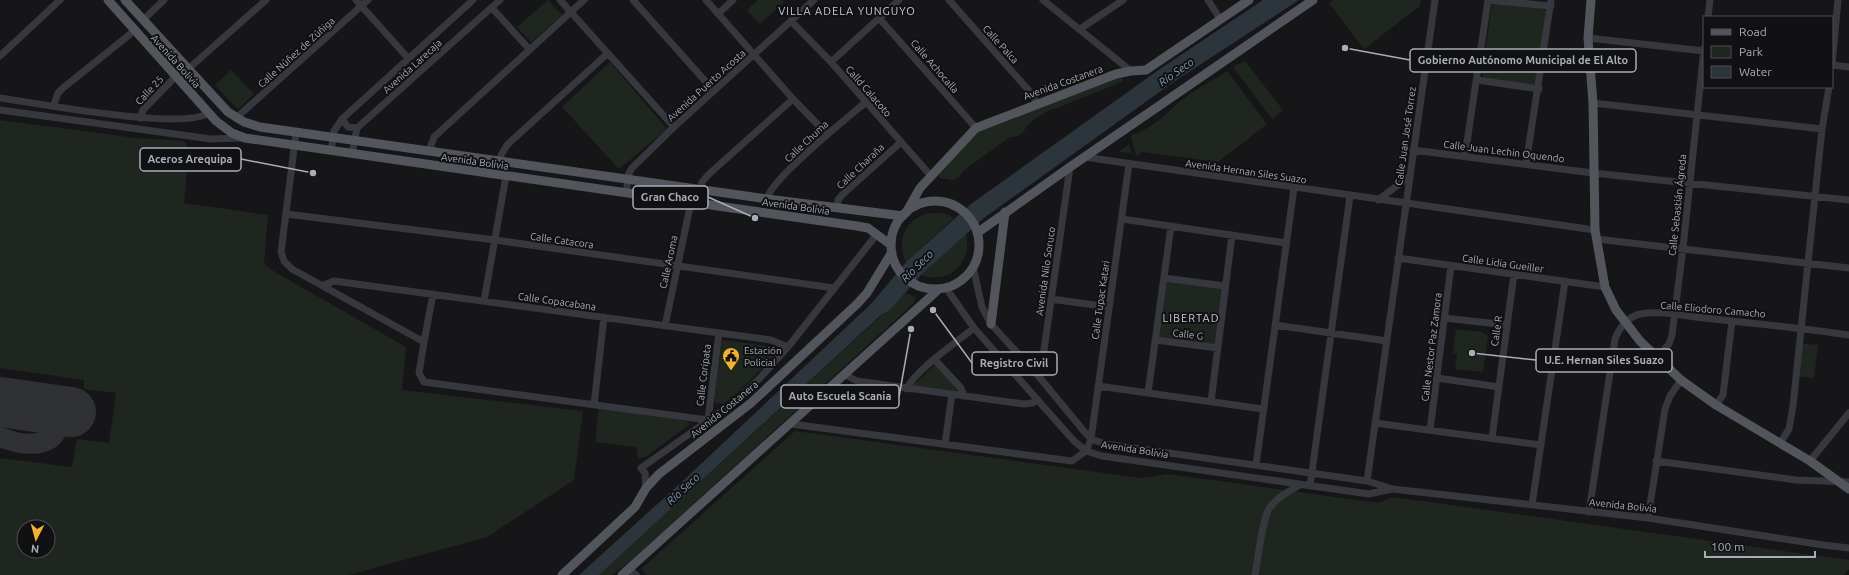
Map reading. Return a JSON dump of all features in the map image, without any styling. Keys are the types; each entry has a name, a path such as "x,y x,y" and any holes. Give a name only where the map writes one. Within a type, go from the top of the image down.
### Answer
{"main road":[{"name":"Avenida Bolivia","path":"108,0 208,113 222,127 232,133 246,138 626,194 857,226 868,228 877,234 892,252"},
{"name":"Avenida Bolivia","path":"125,0 187,70 228,112 236,118 260,127 767,199 837,208 904,214"},
{"name":"Avenida Costanera","path":"904,214 920,188 976,128 1037,103 1116,74 1146,70 1249,0"},
{"path":"976,230 1005,212 1313,0"},
{"path":"1591,0 1588,38 1593,103 1595,230 1605,287 1616,310 1625,324 1657,358 1682,380 1716,405 1810,461 1849,489"},
{"path":"622,575 633,572 844,374 939,288 959,282 973,267 979,247 976,230 966,215 954,206 933,202 919,205 904,214 894,230 892,252 900,272 911,282 939,288"},
{"path":"991,324 1005,212"},
{"name":"Avenida Costanera","path":"562,575 635,507 646,488 659,474 751,403 860,301 867,293 892,252"}],"street":[{"path":"0,56 60,0"},
{"path":"142,20 164,0"},
{"path":"187,70 266,0"},
{"path":"356,0 408,58"},
{"name":"Calle Núñez de Zúñiga","path":"236,118 368,0"},
{"name":"Avenida Larecaja","path":"331,151 332,138 337,125 342,119 473,0"},
{"name":"Avenida Larecaja","path":"357,128 500,0"},
{"path":"560,0 674,127"},
{"path":"429,151 434,138 584,0"},
{"path":"633,0 714,92"},
{"path":"706,0 793,99 827,134"},
{"path":"718,14 733,0"},
{"name":"Avenida Puerto Acosta","path":"626,194 628,179 632,168 674,127 814,0"},
{"path":"831,62 899,0"},
{"name":"Calle Palca","path":"948,0 1032,93 1037,103"},
{"path":"1043,0 1131,71"},
{"path":"1080,29 1123,0"},
{"path":"1208,0 1220,19"},
{"name":"Calle Juan José Torrez","path":"1406,204 1435,0"},
{"path":"1465,156 1488,0 1551,3 1539,89 1526,164"},
{"path":"1708,16 1710,0"},
{"path":"1833,49 1836,0"},
{"path":"492,8 530,50"},
{"name":"Calle Achocalla","path":"880,18 976,128"},
{"name":"Calld Calacoto","path":"792,21 831,62 931,176"},
{"path":"54,105 58,93 63,88 134,31"},
{"path":"1588,38 1703,50"},
{"path":"500,161 507,145 607,54"},
{"name":"Calle Sebastián Ágreda","path":"1657,358 1669,344 1672,335 1683,248 1703,58"},
{"path":"1833,65 1849,67"},
{"name":"Calle 25","path":"140,118 143,110 175,77"},
{"path":"1477,80 1539,89"},
{"path":"1780,443 1789,429 1802,328 1822,129 1829,88"},
{"path":"0,98 140,118 191,118 200,117 208,113"},
{"path":"701,190 702,182 709,174 793,99"},
{"name":"Calle Chuma","path":"767,199 774,185 827,134 866,102"},
{"path":"1593,103 1696,116 1822,129"},
{"path":"0,110 211,139 246,138"},
{"path":"342,119 348,127 357,128 352,154"},
{"path":"296,132 281,252 284,261 292,269 324,285 424,342"},
{"name":"Calle Charaña","path":"837,208 838,200 842,195 901,142"},
{"name":"Calle Juan Lechin Oquendo","path":"1413,150 1593,173 1849,200"},
{"name":"Avenida Hernan Siles Suazo","path":"1084,158 1595,230"},
{"name":"Calle Tupac Katari","path":"1086,451 1091,439 1129,164"},
{"name":"Avenida Nilo Soruco","path":"1040,378 1070,167"},
{"path":"484,301 506,176"},
{"path":"1378,200 1410,176"},
{"path":"1256,465 1294,188"},
{"path":"1310,486 1350,196"},
{"name":"Calle Aroma","path":"665,326 676,267 691,202"},
{"path":"1367,481 1406,204"},
{"name":"Calle Catacora","path":"286,214 495,240 676,267 834,288"},
{"path":"1122,219 1286,243"},
{"path":"1148,394 1171,226"},
{"path":"646,488 647,482 645,473 641,468 733,403 759,379 788,347 877,234"},
{"path":"1211,402 1232,235"},
{"path":"1596,239 1849,268"},
{"name":"Calle Lidia Gueiller","path":"1398,258 1605,287"},
{"name":"Calle Nestor Paz Zamora","path":"1430,430 1451,266"},
{"name":"Avenida Bolivia","path":"973,267 982,307 991,324 1040,378 1091,439 1105,444 1367,481 1394,489 1532,506 1648,518 1849,548"},
{"name":"Calle R","path":"1492,438 1514,274"},
{"path":"1164,278 1226,286"},
{"name":"Calle Copacabana","path":"324,285 334,280 771,340 788,347"},
{"path":"1532,506 1565,281"},
{"name":"Avenida Bolivia","path":"939,288 1074,441 1086,451 1102,456 1369,494 1394,489"},
{"path":"433,294 419,374 424,382 708,420"},
{"path":"1051,299 1109,307"},
{"name":"Calle Eliodoro Camacho","path":"1625,324 1639,314 1674,315 1802,328 1849,335"},
{"path":"594,405 604,317"},
{"path":"1444,318 1507,325"},
{"path":"1716,405 1723,395 1732,321"},
{"path":"1589,512 1614,349 1618,332 1625,324"},
{"path":"1275,325 1386,341"},
{"path":"907,389 911,381 974,328"},
{"name":"Calle Coripata","path":"708,420 719,333"},
{"name":"Calle G","path":"1155,340 1218,348"},
{"path":"935,360 961,388 964,396"},
{"path":"844,374 857,381 907,389 1024,404 1032,403 1038,400"},
{"path":"1437,378 1499,387"},
{"path":"1648,518 1665,409 1670,396 1682,380"},
{"path":"1098,386 1263,409"},
{"path":"945,444 952,394"},
{"path":"1810,461 1849,413"},
{"path":"1375,423 1541,445"},
{"path":"791,424 1072,461 1086,451"},
{"path":"1656,461 1809,482 1838,480 1849,482"},
{"path":"1255,575 1264,525 1269,509 1278,499 1300,485"}],"green space":[{"path":"548,0 562,15 531,42 517,27"},
{"path":"758,0 782,0 784,2 760,24 747,10"},
{"path":"1333,0 1421,0 1420,6 1364,49 1329,3"},
{"path":"1495,2 1544,9 1547,12 1537,84 1534,86 1485,79 1482,75 1492,3"},
{"path":"1245,61 1283,110 1272,119 1233,67"},
{"path":"610,62 667,129 619,169 562,107"},
{"path":"231,70 254,94 238,109 215,85"},
{"path":"1227,71 1267,124 1218,162 1142,152 1136,156 1131,135 1145,130 1188,95"},
{"path":"1120,77 1123,79 1122,82 1042,114 1029,124 1020,135 1010,137 963,171 958,178 952,180 939,178 939,174 973,136 981,130"},
{"path":"0,120 136,138 184,141 189,149 184,203 268,215 264,264 275,272 406,347 402,390 583,411 574,480 487,537 349,575 0,575 0,458 72,467 77,439 109,443 116,393 84,389 84,380 0,368"},
{"path":"1129,144 1132,153 1118,152"},
{"path":"931,213 943,213 954,218 906,262 902,246 905,231 915,219"},
{"path":"966,234 966,254 957,269 941,277 921,275"},
{"path":"1167,281 1223,289 1215,346 1159,338"},
{"path":"905,293 916,297 914,303 633,559 612,575 599,575 882,315 890,310"},
{"path":"1456,329 1482,332 1488,336 1483,372 1455,369 1457,354 1453,353"},
{"path":"724,340 774,347 778,353 734,396 723,404 716,403 714,400 722,341"},
{"path":"1797,343 1818,345 1814,378 1794,376"},
{"path":"936,364 959,391 912,386"},
{"path":"599,408 686,421 690,424 647,456 638,459 636,447 595,442"},
{"path":"795,431 1141,478 1168,474 1379,503 1393,497 1849,560 1849,569 1843,575 647,575 641,569"}],"water":[{"name":"Río Seco","path":"1263,0 1299,0 1172,83 984,218 921,275 890,310 881,315 599,575 579,575 685,479 872,303 906,262 971,204 1160,69"}],"taxiway":[{"path":"0,437 15,442 32,444 48,440 54,435 58,428 59,415 57,410"}],"runway":[{"path":"0,402 71,412"}],"place":[{"name":"Gobierno Autónomo Municipal de El Alto","path":"1345,48"},
{"name":"Aceros Arequipa","path":"313,173"},
{"name":"Gran Chaco","path":"755,218"},
{"name":"Registro Civil","path":"933,310"},
{"name":"Auto Escuela Scania","path":"911,329"},
{"name":"U.E. Hernan Siles Suazo","path":"1472,353"},
{"name":"Estación Policial","path":"731,371"}],"district":[{"name":"VILLA ADELA YUNGUYO","path":"847,11"},
{"name":"LIBERTAD","path":"1191,318"}]}
